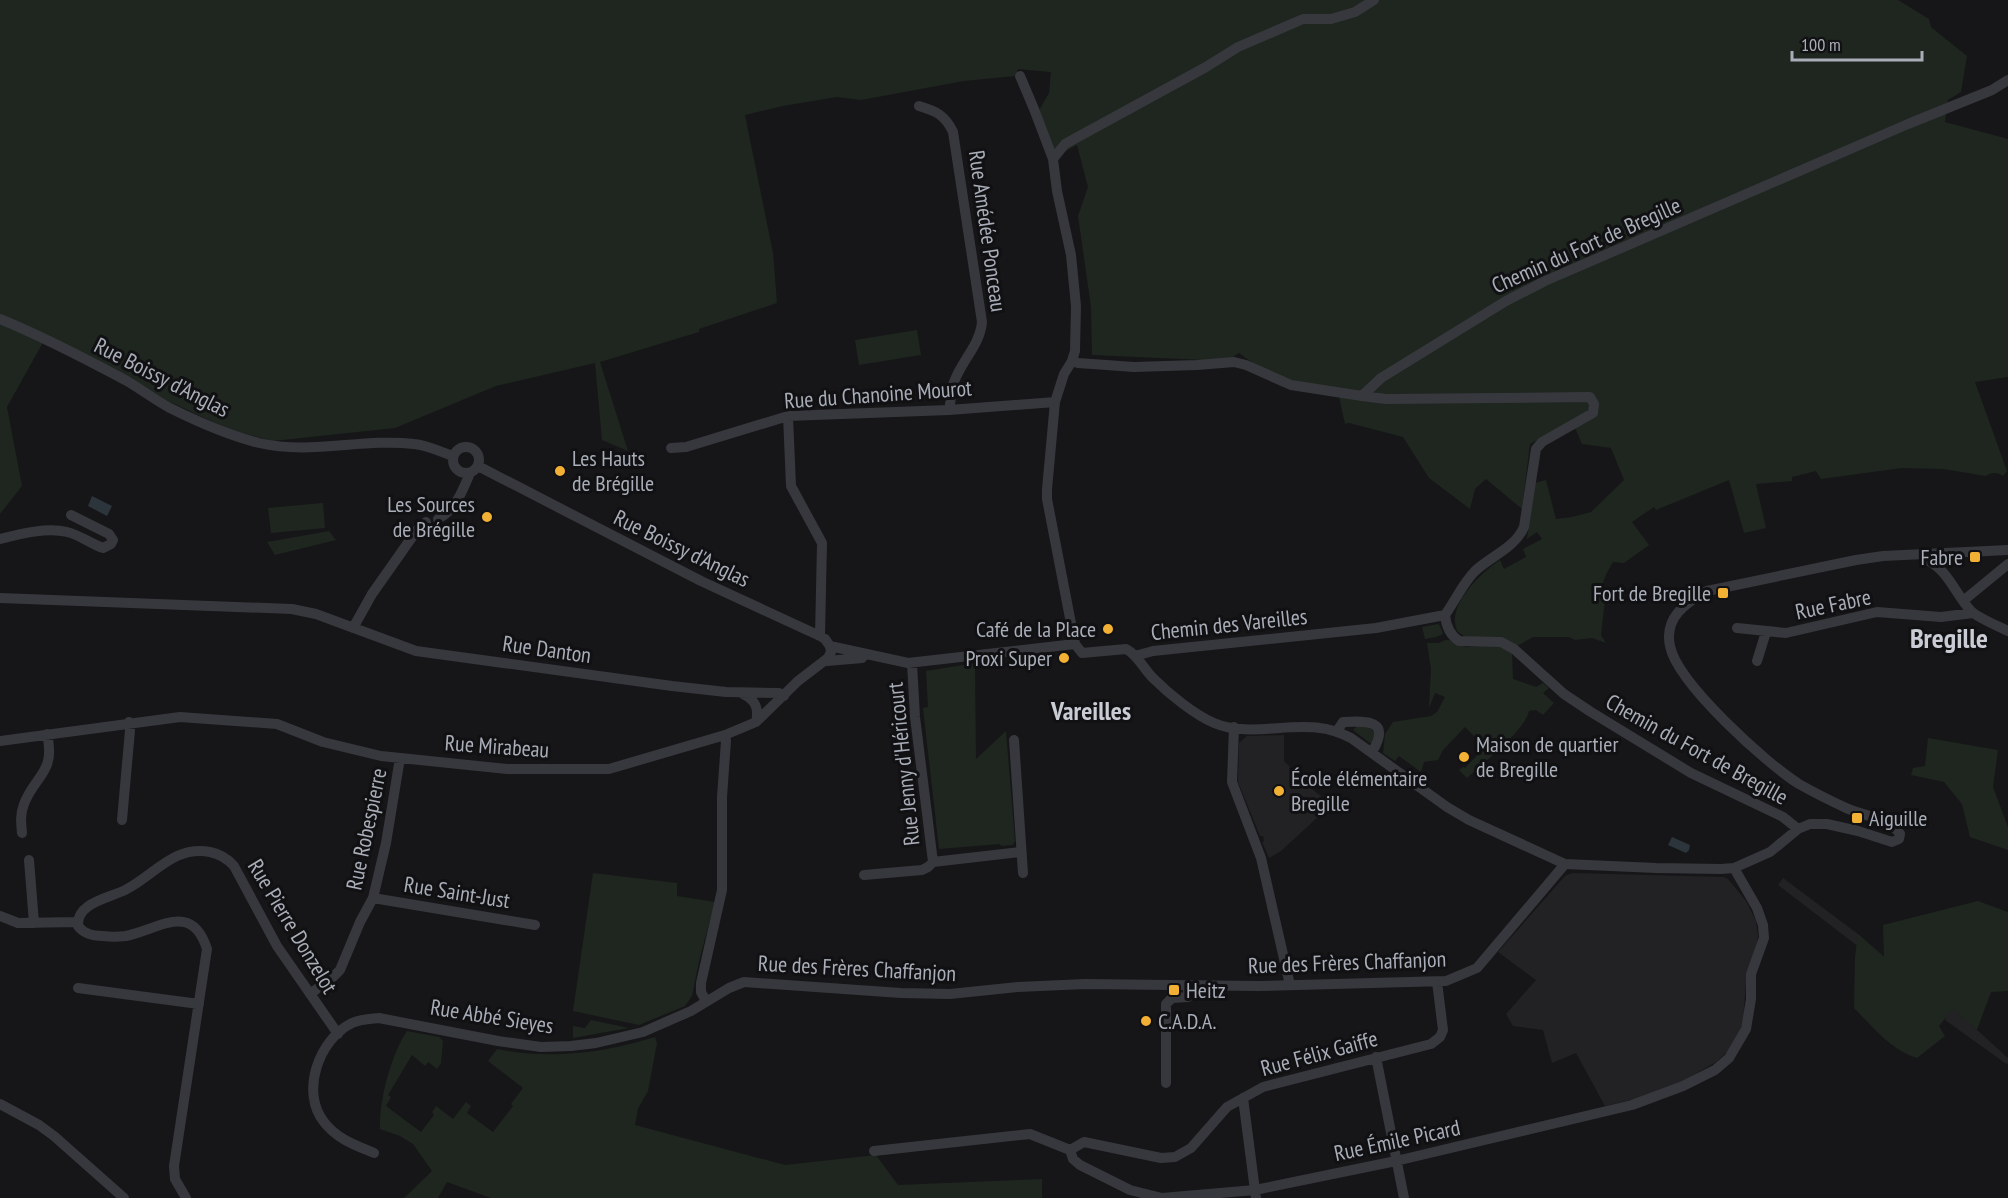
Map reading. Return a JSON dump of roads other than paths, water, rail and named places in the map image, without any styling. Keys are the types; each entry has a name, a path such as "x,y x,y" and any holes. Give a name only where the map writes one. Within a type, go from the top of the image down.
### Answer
{"street":[{"path":"1053,159 1065,144 1238,47 1303,19 1331,19 1355,12 1374,0"},
{"path":"1020,76 1053,159 1073,274 1076,306 1074,351 1054,402 1047,500 1075,644"},
{"name":"Chemin du Fort de Bregille","path":"1362,396 1381,378 1525,291 1908,124 1992,90 2008,80"},
{"name":"Rue Amédée Ponceau","path":"918,106 941,114 953,132 982,322 976,344 954,382 949,410"},
{"name":"Rue Boissy d'Anglas","path":"0,319 85,359 169,407 241,438 294,448 382,443 417,444 453,456"},
{"path":"1072,361 1134,367 1234,362 1246,364 1291,385 1386,399 1590,397 1594,404 1593,413 1539,445 1534,453 1524,527 1520,537 1473,573 1445,615"},
{"name":"Rue du Chanoine Mourot","path":"671,448 686,447 788,416 949,410 1054,402"},
{"path":"788,416 790,486 822,543 820,636"},
{"path":"438,519 448,513 457,502 474,470 479,455 473,449 461,448 453,456 453,463 457,470 461,473 474,470"},
{"name":"Rue Boissy d'Anglas","path":"474,470 700,581 820,636 825,639 829,653"},
{"path":"0,539 60,531 69,532 103,549 111,544 113,540 109,534 71,514"},
{"path":"353,628 372,594 417,530 426,522"},
{"name":"Chemin du Fort de Bregille","path":"1445,615 1450,632 1459,641 1501,642 1514,649 1564,694 1591,712 1681,767 1783,817 1798,829 1810,824 1827,824 1892,842 1899,839 1900,834 1895,827 1846,808 1798,783 1750,744 1706,702 1675,662 1669,645 1670,627 1678,611 1689,601 1707,591 1856,560 1899,555 2008,550"},
{"path":"1929,561 1950,580 1973,613 2008,631"},
{"path":"1963,601 2008,564"},
{"name":"Rue Danton","path":"0,598 292,609 316,614 416,651 672,686 740,693 779,693 784,696"},
{"name":"Rue Fabre","path":"1737,628 1786,633 1877,612 1941,617 1973,613"},
{"name":"Chemin des Vareilles","path":"829,653 912,663 1075,644 1082,653 1126,650 1135,656 1153,651 1376,628 1445,615"},
{"path":"1757,661 1766,632"},
{"name":"Rue Mirabeau","path":"0,741 180,717 277,724 323,742 381,756 507,769 609,769 724,735 756,722 829,653"},
{"path":"1135,656 1153,679 1212,722 1234,727 1319,727 1337,732 1372,752 1447,807 1469,820 1565,864 1734,868 1770,852 1798,829"},
{"name":"Rue Jenny d'Héricourt","path":"912,663 915,717 933,862"},
{"path":"740,693 753,700 756,705 758,714 756,722"},
{"path":"1337,732 1343,722 1368,721 1375,724 1379,734 1372,752"},
{"path":"122,820 129,722"},
{"path":"1234,727 1232,782 1261,858 1290,985"},
{"path":"22,833 21,818 25,801 47,767 50,745 47,734"},
{"path":"706,1002 700,992 701,983 722,890 722,797 726,741 724,735"},
{"path":"1014,740 1023,873"},
{"name":"Rue Robespierre","path":"310,994 340,970 360,922 373,898 386,843 400,758"},
{"name":"Rue Pierre Donzelot","path":"78,922 78,918 89,906 128,889 176,856 196,851 219,854 234,866 277,946 338,1034"},
{"name":"Rue Jenny d'Héricourt","path":"864,875 922,870 933,862 1021,852"},
{"path":"29,860 34,923"},
{"name":"Rue des Frères Chaffanjon","path":"643,1032 691,1011 729,988 744,982 950,994 1018,987 1085,984 1290,985 1446,981 1478,968 1565,864"},
{"name":"Rue Émile Picard","path":"874,1151 1030,1134 1070,1150 1073,1159 1080,1165 1130,1190 1162,1197 1256,1194 1632,1105 1683,1086 1715,1070 1729,1058 1746,1029 1751,999 1751,974 1764,938 1761,917 1734,868"},
{"name":"Rue Saint-Just","path":"373,898 535,925"},
{"path":"0,916 18,923 78,922 80,928 90,935 112,937 127,936 174,920 195,927 203,937 207,949 174,1166 175,1179 186,1198"},
{"name":"Rue Félix Gaiffe","path":"1070,1150 1084,1142 1161,1158 1175,1157 1191,1148 1227,1107 1263,1087 1431,1044 1440,1037 1443,1030 1437,982"},
{"path":"1166,1083 1166,1004 1172,998 1188,997 1188,985"},
{"path":"78,988 199,1004"},
{"name":"Rue Abbé Sieyes","path":"338,1034 350,1024 364,1019 379,1018 541,1047 596,1043 643,1032"},
{"path":"338,1034 323,1050 318,1062 313,1085 316,1108 322,1121 345,1142 374,1153"},
{"path":"1376,1057 1404,1198"},
{"path":"1243,1098 1256,1194"},
{"path":"0,1104 39,1125 54,1136 124,1198"}],"place":[{"name":"Les Hauts de Brégille","path":"560,471"},
{"name":"Les Sources de Brégille","path":"487,517"},
{"name":"Fabre","path":"1975,557"},
{"name":"Fort de Bregille","path":"1723,593"},
{"name":"Café de la Place","path":"1108,629"},
{"name":"Proxi Super","path":"1064,658"},
{"name":"Maison de quartier de Bregille","path":"1464,757"},
{"name":"École élémentaire Bregille","path":"1279,791"},
{"name":"Aiguille","path":"1857,818"},
{"name":"Heitz","path":"1174,990"},
{"name":"C.A.D.A.","path":"1146,1021"}],"district":[{"name":"Bregille","path":"1949,637"},
{"name":"Vareilles","path":"1091,710"}]}
